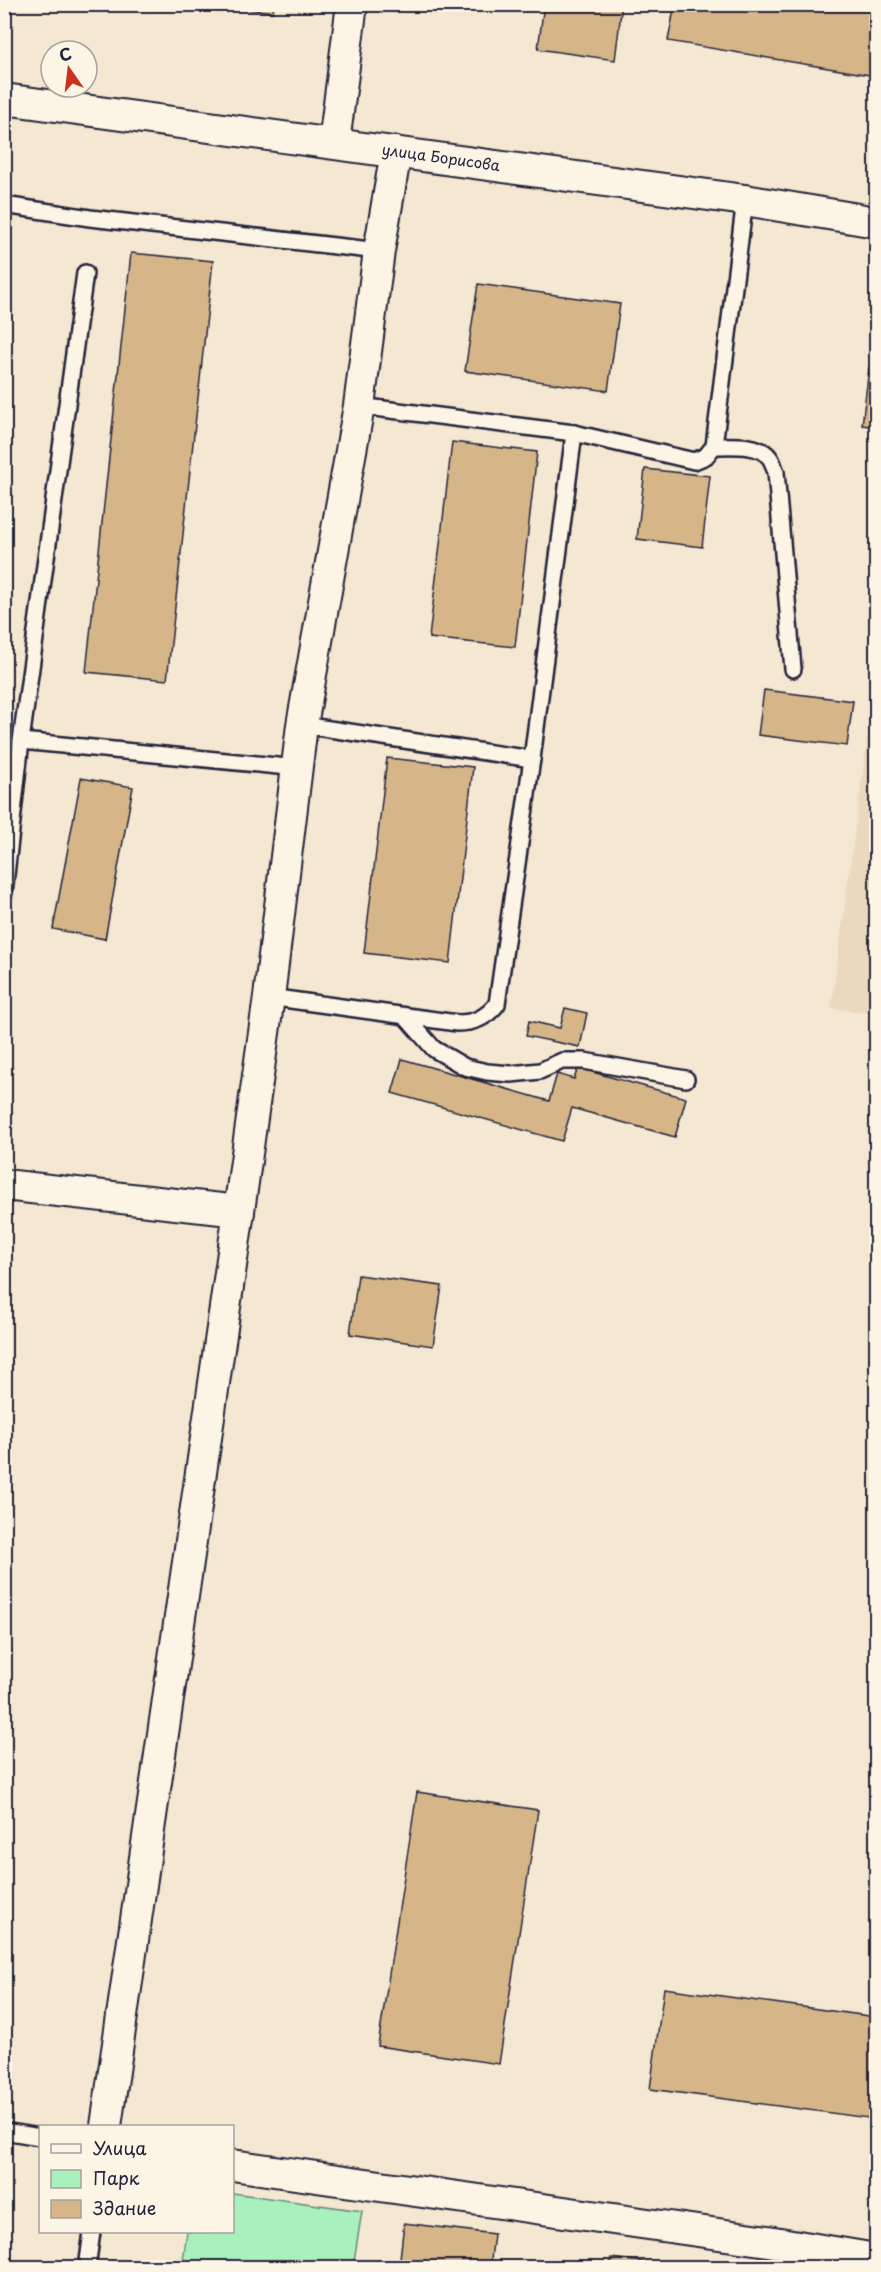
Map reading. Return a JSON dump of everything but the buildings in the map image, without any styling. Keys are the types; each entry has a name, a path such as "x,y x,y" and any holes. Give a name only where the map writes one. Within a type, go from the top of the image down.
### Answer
{"street":[{"path":"334,143 352,4"},
{"name":"улица Борисова","path":"4,99 744,200 876,222"},
{"path":"106,2125 269,997 302,725 359,406 379,251 396,152"},
{"path":"4,1185 239,1211"},
{"path":"234,2165 768,2241 876,2259"}],"lane":[{"path":"359,406 574,433 694,461 706,456 714,446 744,200"},
{"path":"4,205 90,218 379,251"},
{"path":"4,893 21,741 85,273"},
{"path":"269,997 469,1023 485,1016 497,1004 532,759 574,433"},
{"path":"714,446 741,446 757,449 769,456 776,472 793,669"},
{"path":"302,725 532,759"},
{"path":"21,741 298,768"},
{"path":"405,1016 434,1049 465,1067 487,1072 511,1074 540,1071 562,1061 584,1061 686,1079"},
{"path":"4,2131 39,2137"},
{"path":"87,2268 92,2233"}],"shaded area":[{"path":"874,689 876,689 876,1014 831,1008"}],"green space":[{"path":"234,2193 362,2211 353,2267 182,2267 187,2233 234,2233"}]}
